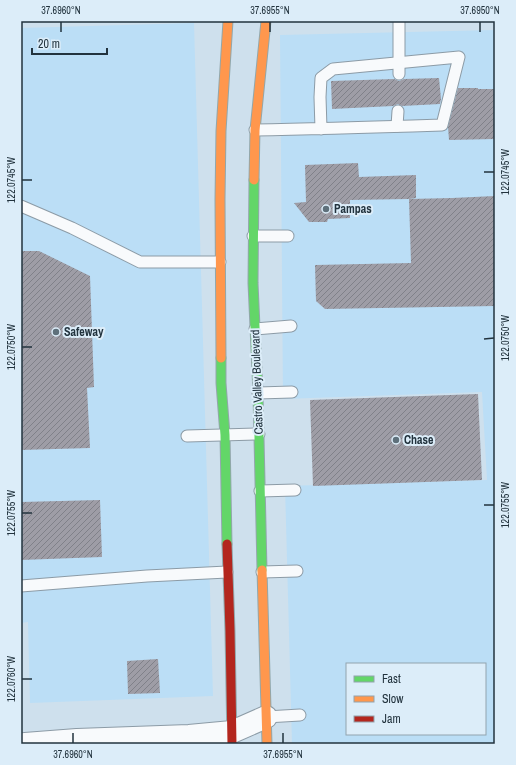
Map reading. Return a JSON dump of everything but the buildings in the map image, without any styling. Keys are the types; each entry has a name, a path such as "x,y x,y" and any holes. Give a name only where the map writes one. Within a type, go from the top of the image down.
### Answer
{"main road":[{"path":"228,21 222,131 220,262 221,382 225,435 232,738"},
{"name":"Castro Valley Boulevard","path":"266,21 255,130 253,284 258,393 267,744"}],"street":[{"path":"25,744 77,740 189,736 232,738 266,717"}],"lane":[{"path":"399,21 399,68"},
{"path":"255,130 321,129 442,125 459,57 399,68 333,69 321,78 321,129"},
{"path":"397,126 398,111"},
{"path":"21,206 72,228 140,262 220,262"},
{"path":"253,236 288,236"},
{"path":"256,329 291,326"},
{"path":"258,393 292,392"},
{"path":"187,436 259,434"},
{"path":"260,491 295,490"},
{"path":"21,586 147,576 228,572"},
{"path":"262,572 296,572"},
{"path":"266,717 300,715"}],"shaded area":[{"path":"194,23 213,696 30,703 28,622 21,623 21,28"},
{"path":"495,30 495,744 292,744 285,486 487,480 482,392 283,399 280,35"}],"traffic: fast":[{"path":"254,180 253,283 258,393 262,570"},
{"path":"221,358 221,383 225,435 227,544"}],"traffic: slow":[{"path":"221,358 221,131 228,21"},
{"path":"254,180 255,130 266,21"},
{"path":"262,570 267,744"}],"traffic: jam":[{"path":"227,544 232,744"}],"place":[{"name":"Pampas","path":"326,209"},
{"name":"Safeway","path":"56,332"},
{"name":"Chase","path":"396,440"}]}
